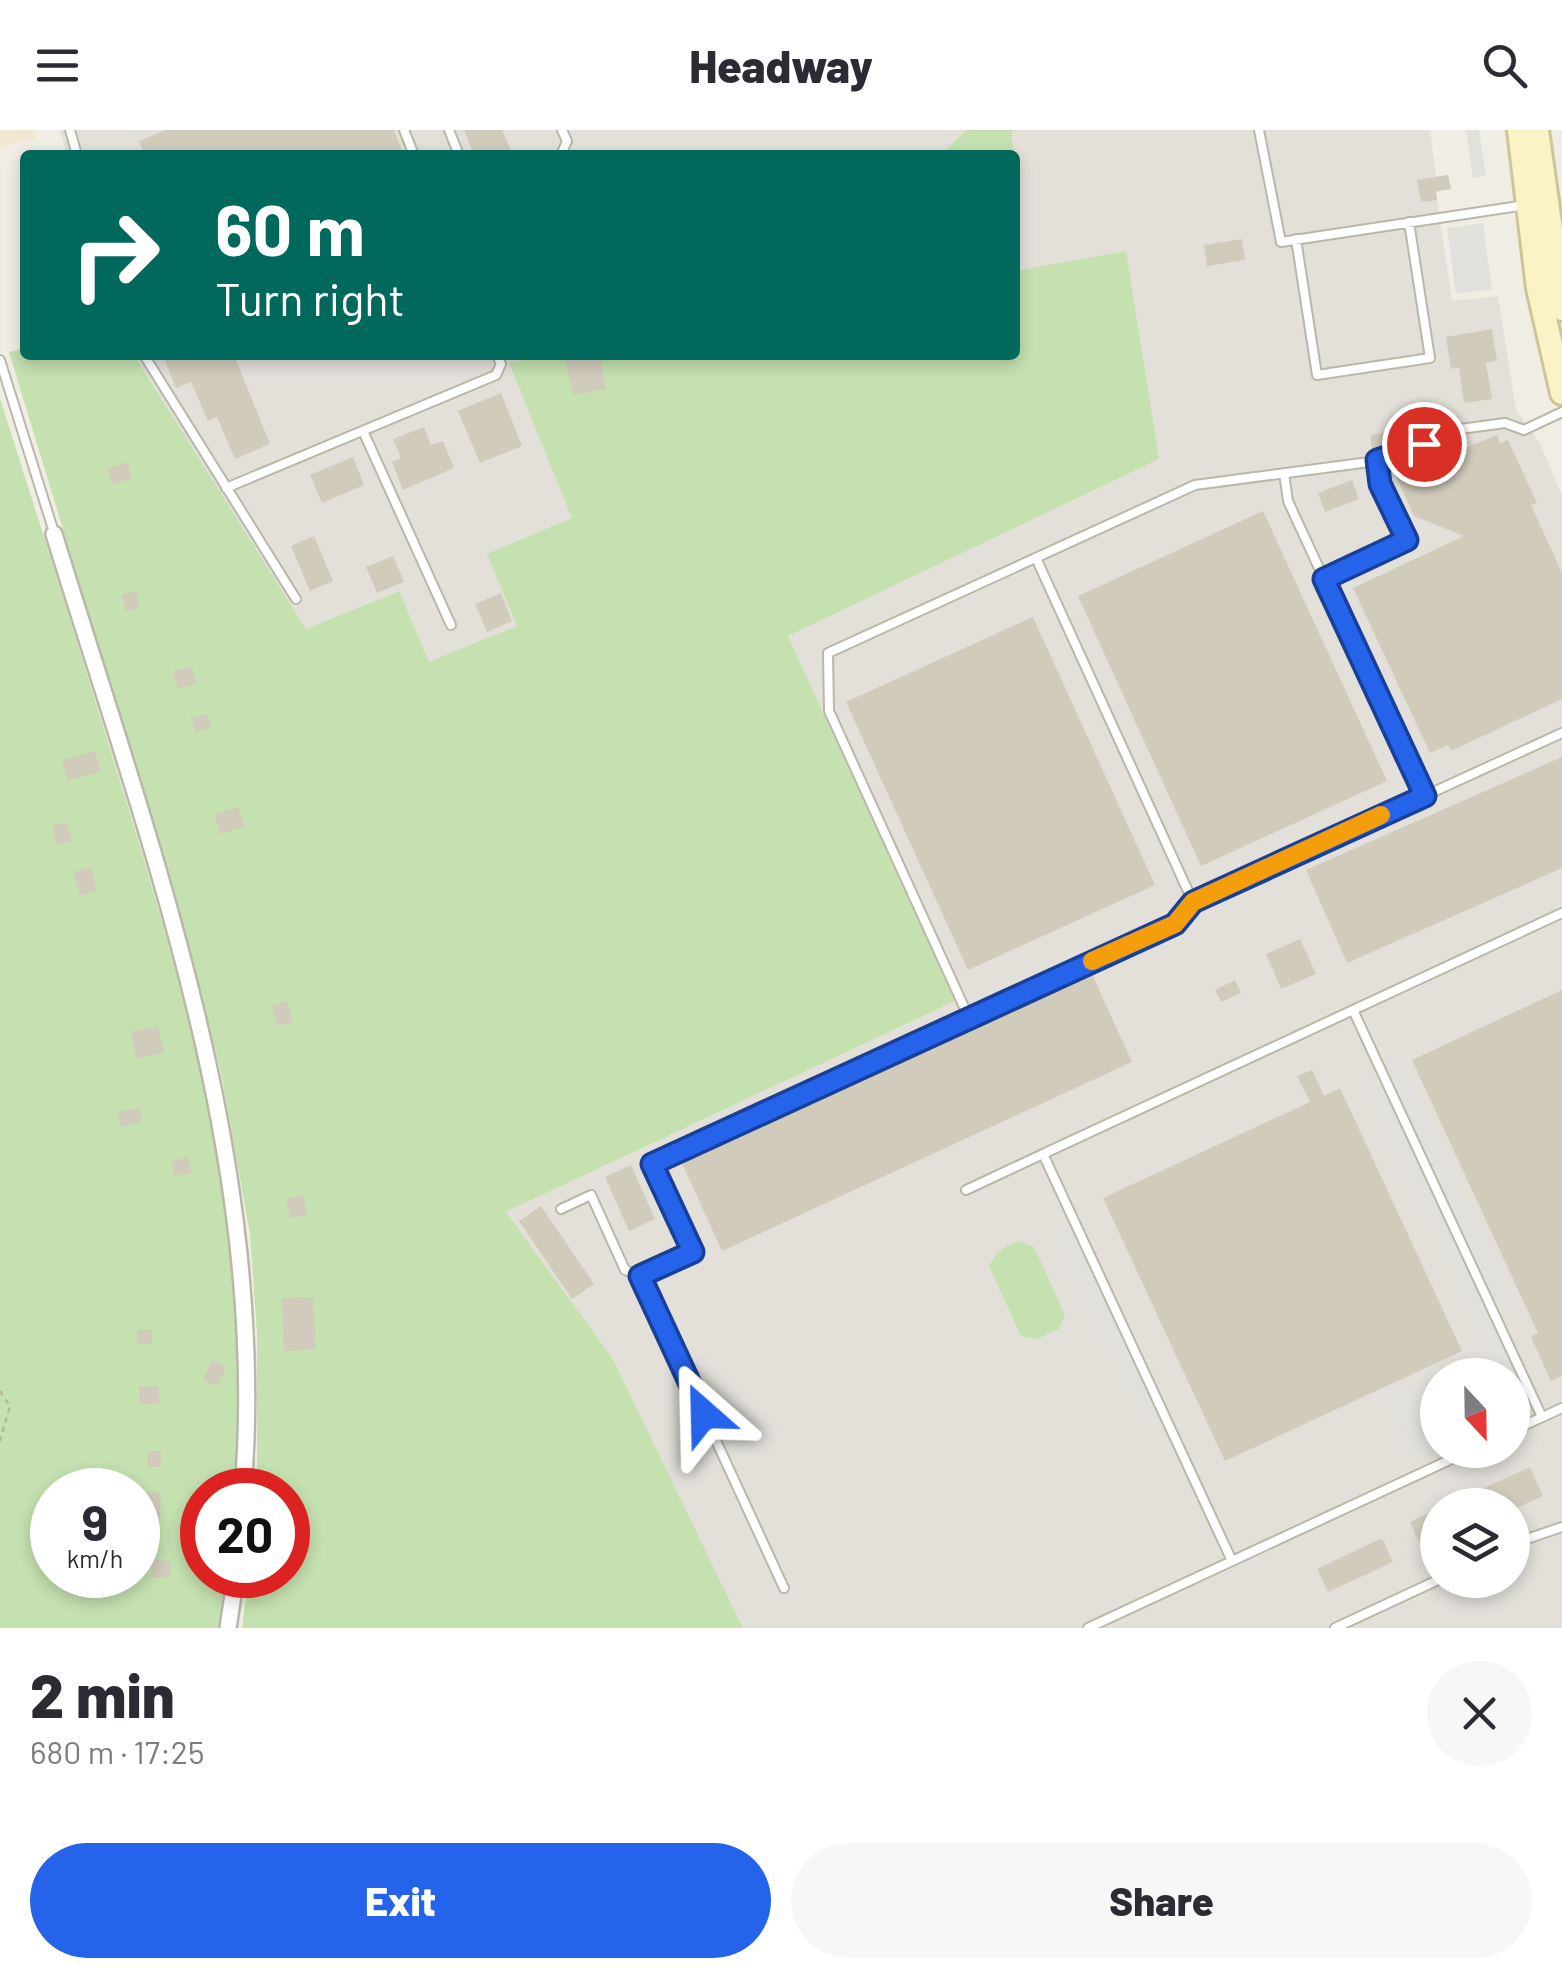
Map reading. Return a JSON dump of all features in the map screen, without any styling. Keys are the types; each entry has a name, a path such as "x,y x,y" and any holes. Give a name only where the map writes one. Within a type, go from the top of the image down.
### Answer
{"main road":[{"path":"1519,130 1562,308"},
{"path":"1537,130 1538,288 1562,393"}],"street":[{"path":"53,530 177,934 210,1074 241,1236 247,1338 244,1468"},
{"path":"228,1628 233,1598"}],"lane":[{"path":"1259,130 1281,242 1536,203"},
{"path":"1296,239 1317,376 1430,358 1408,222"},
{"path":"0,360 53,530"},
{"path":"147,360 296,599"},
{"path":"226,488 496,375 500,360"},
{"path":"969,1018 829,711 828,653 1194,485 1392,459 1453,430 1505,423 1524,430 1562,412"},
{"path":"363,431 451,626"},
{"path":"1324,579 1407,540 1380,484 1377,460"},
{"path":"1284,473 1288,501 1425,796"},
{"path":"1036,558 1193,902"},
{"path":"640,1276 693,1252 652,1164 1175,924 1193,902 1562,733"},
{"path":"966,1190 1562,913"},
{"path":"1353,1010 1542,1417"},
{"path":"1043,1154 1232,1561"},
{"path":"561,1209 591,1195 625,1270 640,1276 784,1588"},
{"path":"1530,1422 1562,1408"},
{"path":"1088,1628 1431,1468"},
{"path":"1530,1538 1562,1527"},
{"path":"1336,1628 1420,1588"}],"path":[{"path":"0,1391 10,1406 0,1442"}],"shaded area":[{"path":"0,130 34,130 37,139 0,147"},
{"path":"60,130 1430,130 1436,176 1448,175 1451,189 1436,192 1452,301 1498,296 1516,410 1540,443 1562,496 1562,1628 743,1628 613,1359 506,1212 955,1001 787,636 1158,459 1126,252 1020,270 1020,150 66,150"},
{"path":"1466,130 1479,130 1486,176 1473,178"},
{"path":"1483,223 1492,289 1456,294 1447,228"},
{"path":"137,360 525,360 509,363 573,518 517,626 429,663 398,591 306,630"},
{"path":"1403,1067 1516,1309 1491,1321 1508,1358 1491,1358 1364,1085"},
{"path":"1068,1222 1157,1413 1141,1421 1052,1229"},
{"path":"1420,1384 1420,1454 1412,1458 1385,1400"}],"green space":[{"path":"967,130 1016,130 1011,132 1013,150 946,150"},
{"path":"1126,251 1159,459 788,636 955,1001 506,1212 613,1359 743,1628 242,1628 246,1598 310,1598 310,1468 257,1468 257,1334 250,1234 221,1073 186,933 9,352 20,349 20,360 137,360 306,629 399,591 429,662 517,626 487,554 572,518 509,363 1020,360 1020,270"},
{"path":"0,398 143,856 192,1034 211,1124 227,1215 236,1306 239,1398 235,1468 180,1468 180,1598 222,1598 219,1628 0,1628"},
{"path":"1018,1241 1034,1247 1065,1315 1059,1329 1037,1339 1021,1336 989,1266 998,1251"}],"building":[{"path":"166,130 394,130 402,150 143,150 139,141"},
{"path":"464,130 502,130 511,150 472,150"},
{"path":"1448,175 1451,189 1436,191 1437,200 1421,202 1417,180"},
{"path":"1242,239 1245,260 1207,266 1204,245"},
{"path":"1492,329 1497,361 1486,363 1492,399 1464,403 1459,367 1451,369 1446,337"},
{"path":"165,360 236,360 270,444 235,459 217,417 208,421 191,382 176,388"},
{"path":"565,360 600,360 606,389 573,395"},
{"path":"501,393 522,446 480,463 458,411"},
{"path":"424,427 431,445 443,441 454,468 403,490 392,462 401,458 393,439"},
{"path":"1415,428 1417,439 1372,450 1370,435"},
{"path":"1497,435 1500,443 1508,440 1537,503 1531,505 1562,573 1562,699 1451,751 1448,745 1430,753 1353,588 1464,536 1414,516 1396,476"},
{"path":"353,457 364,485 322,503 310,475"},
{"path":"127,462 132,479 112,484 108,468"},
{"path":"1352,480 1359,499 1325,512 1318,493"},
{"path":"1263,511 1387,781 1201,866 1078,596"},
{"path":"314,536 333,581 310,591 291,546"},
{"path":"393,556 404,582 377,593 366,567"},
{"path":"136,591 140,607 126,611 122,595"},
{"path":"501,593 512,621 487,632 475,604"},
{"path":"1033,617 1155,885 968,970 846,702"},
{"path":"191,666 197,684 178,689 173,671"},
{"path":"207,714 211,727 195,732 191,718"},
{"path":"95,751 101,771 68,781 62,760"},
{"path":"1562,757 1562,868 1347,963 1306,870"},
{"path":"239,807 245,827 220,834 215,814"},
{"path":"66,822 72,841 57,846 52,826"},
{"path":"91,867 97,891 80,896 73,872"},
{"path":"1300,939 1316,974 1281,989 1266,954"},
{"path":"1091,972 1132,1062 722,1251 681,1161"},
{"path":"1235,980 1241,993 1221,1002 1215,990"},
{"path":"1562,990 1562,1376 1551,1381 1531,1337 1538,1333 1412,1060"},
{"path":"287,1001 293,1022 277,1026 272,1006"},
{"path":"158,1026 164,1053 136,1058 131,1032"},
{"path":"1312,1070 1324,1096 1340,1088 1462,1351 1447,1358 1420,1358 1420,1370 1225,1461 1103,1198 1310,1102 1297,1076"},
{"path":"139,1108 142,1122 120,1127 118,1112"},
{"path":"188,1157 192,1173 175,1176 172,1161"},
{"path":"631,1165 655,1219 629,1231 605,1177"},
{"path":"303,1195 307,1214 290,1218 286,1199"},
{"path":"541,1206 594,1284 572,1299 519,1221"},
{"path":"313,1297 316,1349 284,1351 282,1298"},
{"path":"137,1329 152,1329 152,1344 137,1344"},
{"path":"212,1360 226,1366 218,1386 203,1380"},
{"path":"139,1386 159,1387 159,1404 139,1404"},
{"path":"147,1451 161,1451 161,1467 147,1467"},
{"path":"1530,1467 1543,1496 1530,1502 1530,1488 1484,1488"},
{"path":"1420,1517 1420,1544 1410,1522"},
{"path":"1382,1538 1393,1562 1328,1592 1317,1569"},
{"path":"160,1560 171,1561 170,1578 160,1577"}],"slow traffic":[{"path":"1092,961 1175,924 1193,902 1381,815"}],"route":[{"path":"704,1414 640,1276 693,1252 652,1164 1175,924 1193,902 1425,796 1324,579 1407,540 1380,484 1377,460 1392,459 1424,444"}]}
